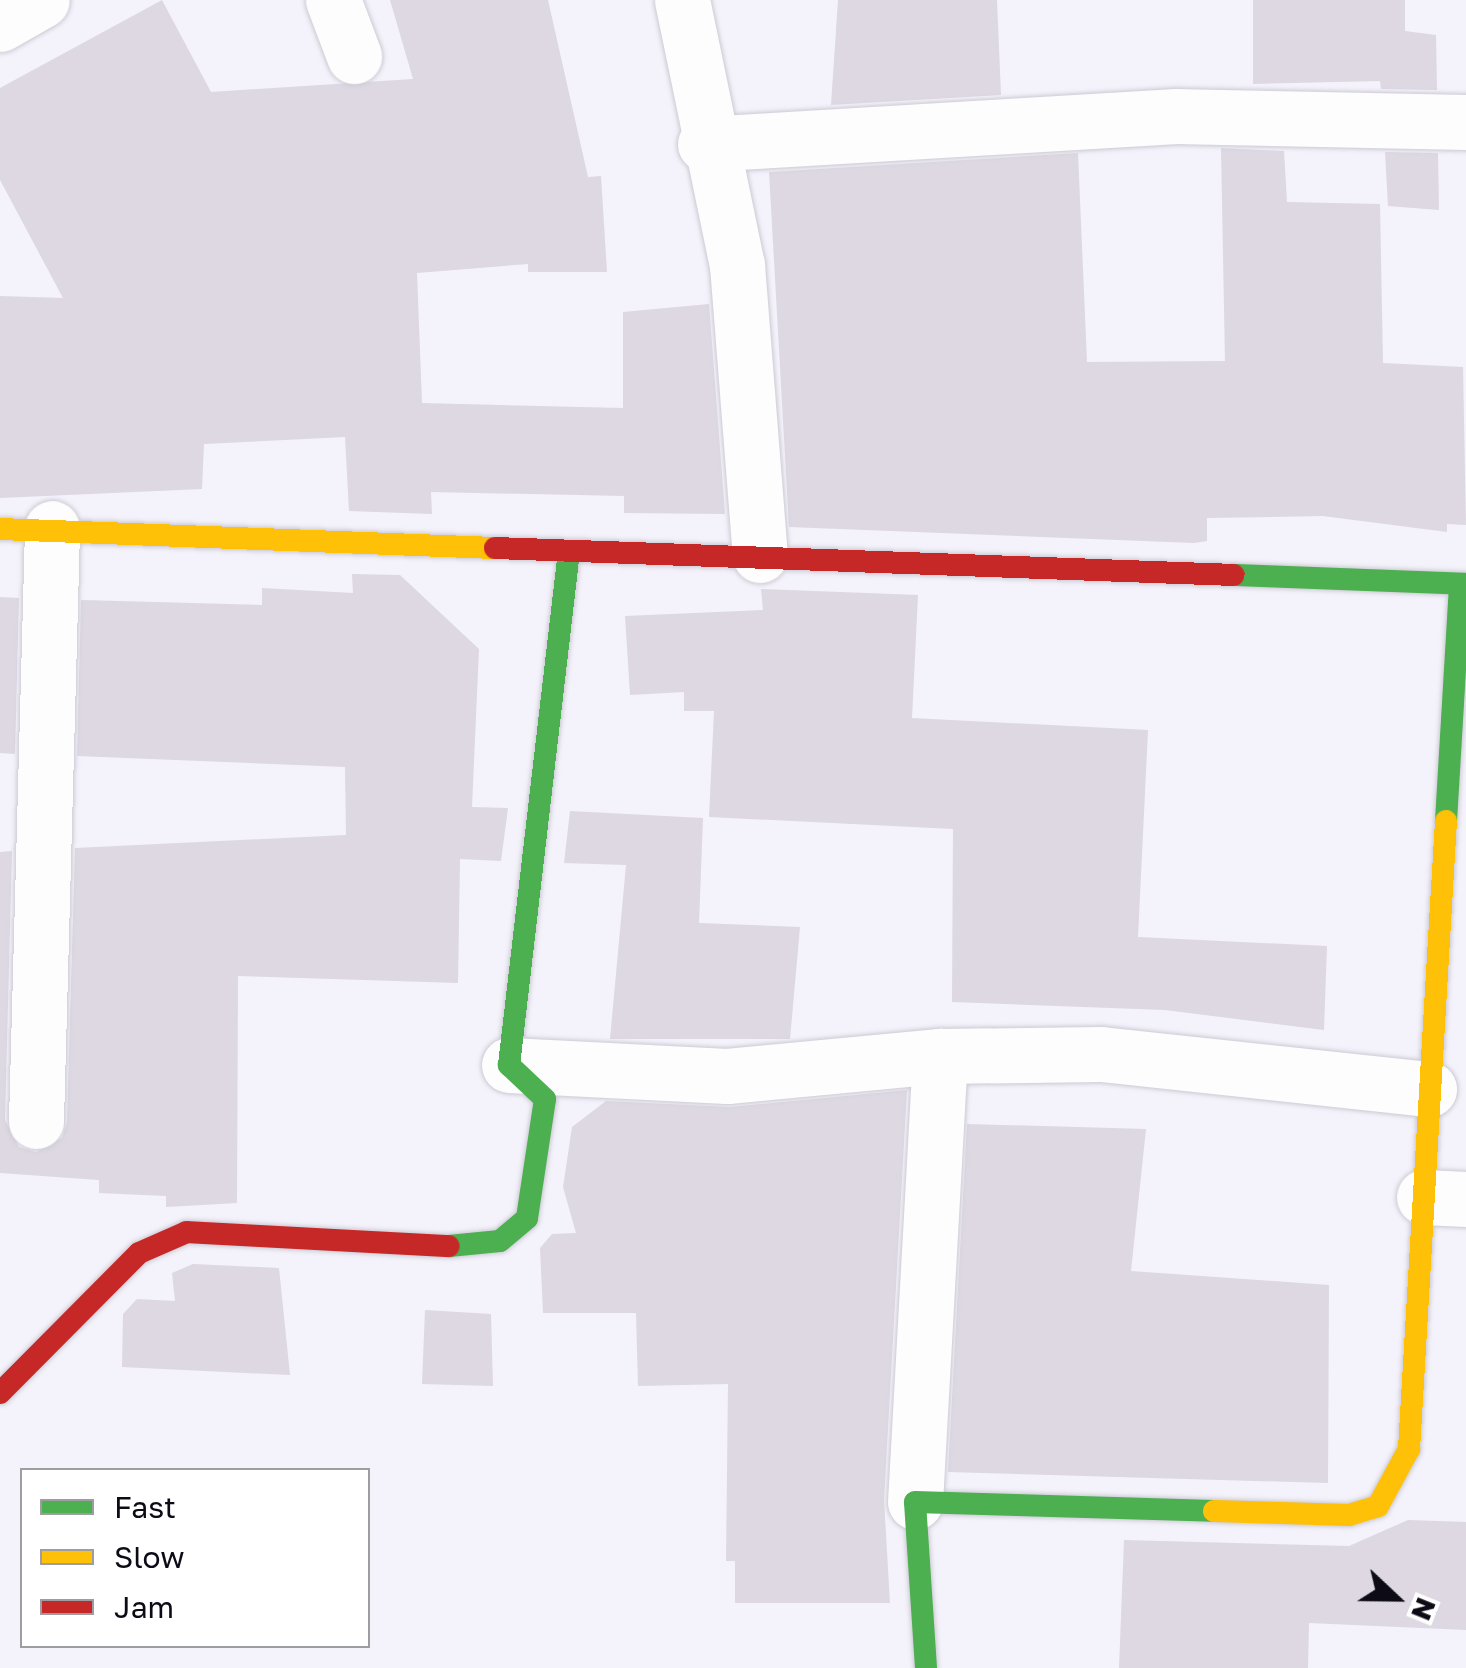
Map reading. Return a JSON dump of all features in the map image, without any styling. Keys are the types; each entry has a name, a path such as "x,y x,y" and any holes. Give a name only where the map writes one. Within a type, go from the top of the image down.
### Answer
{"street":[{"path":"0,24 42,0"},
{"path":"334,0 354,56"},
{"path":"682,0 705,144 736,266 760,555"},
{"path":"705,144 1176,116 1466,122"},
{"path":"36,1121 26,528 1463,584 1429,1088 1445,1198 1410,1449 1378,1506 1349,1515 915,1502"},
{"path":"509,1065 569,550"},
{"path":"509,1065 727,1076 940,1056 1100,1054 1429,1088"},
{"path":"926,1668 915,1502 940,1056"},
{"path":"0,1394 139,1253 187,1232 500,1241 527,1218 539,1183 544,1099 509,1065"}],"building":[{"path":"162,0 211,92 413,79 390,0 548,0 588,177 601,176 607,272 528,272 528,264 417,273 422,403 623,408 623,312 709,304 725,514 624,513 624,496 431,492 432,514 349,511 345,437 204,444 202,489 0,498 0,296 63,298 0,180 0,88"},
{"path":"838,0 997,0 1001,95 831,105"},
{"path":"1253,0 1405,0 1405,31 1436,35 1437,90 1381,89 1380,81 1253,84"},
{"path":"1221,148 1284,151 1287,202 1380,204 1383,363 1463,367 1466,525 1447,524 1447,532 1323,516 1207,518 1207,541 1194,543 789,527 769,172 1078,153 1087,362 1225,361"},
{"path":"1385,152 1438,153 1439,210 1388,206"},
{"path":"352,574 400,575 479,649 472,807 508,808 501,861 460,859 458,983 238,976 237,1203 166,1207 166,1196 99,1193 99,1180 0,1173 0,852 12,851 5,1120 19,1147 36,1152 62,1138 67,1122 75,848 346,835 345,767 77,756 81,600 262,605 262,588 353,593"},
{"path":"761,589 918,595 912,718 1148,730 1138,937 1327,946 1324,1030 1165,1010 952,1002 953,829 709,817 714,711 684,711 684,692 630,695 625,616 763,610"},
{"path":"0,597 19,598 15,754 0,753"},
{"path":"570,811 703,818 699,923 800,927 790,1039 610,1039 626,865 564,863"},
{"path":"907,1090 884,1500 890,1603 735,1603 735,1561 726,1561 728,1384 638,1386 636,1313 543,1313 540,1248 552,1234 576,1233 563,1187 572,1127 606,1101 730,1107"},
{"path":"967,1124 1146,1129 1131,1271 1329,1285 1328,1483 948,1472"},
{"path":"193,1264 279,1268 290,1375 122,1367 123,1314 137,1299 175,1301 172,1273"},
{"path":"425,1310 491,1314 493,1386 422,1384"},
{"path":"1408,1520 1466,1522 1466,1630 1309,1623 1308,1668 1119,1668 1124,1540 1349,1546"}],"traffic: fast":[{"path":"449,1246 500,1241 527,1218 545,1099 509,1065 569,551"},
{"path":"1234,575 1466,584"},
{"path":"1446,821 1460,584"},
{"path":"926,1668 915,1502 1214,1511"}],"traffic: slow":[{"path":"0,529 495,548"},
{"path":"1214,1511 1349,1515 1378,1506 1409,1449 1446,821"}],"traffic: jam":[{"path":"495,548 1234,575"},
{"path":"0,1393 139,1253 187,1232 449,1246"}]}
